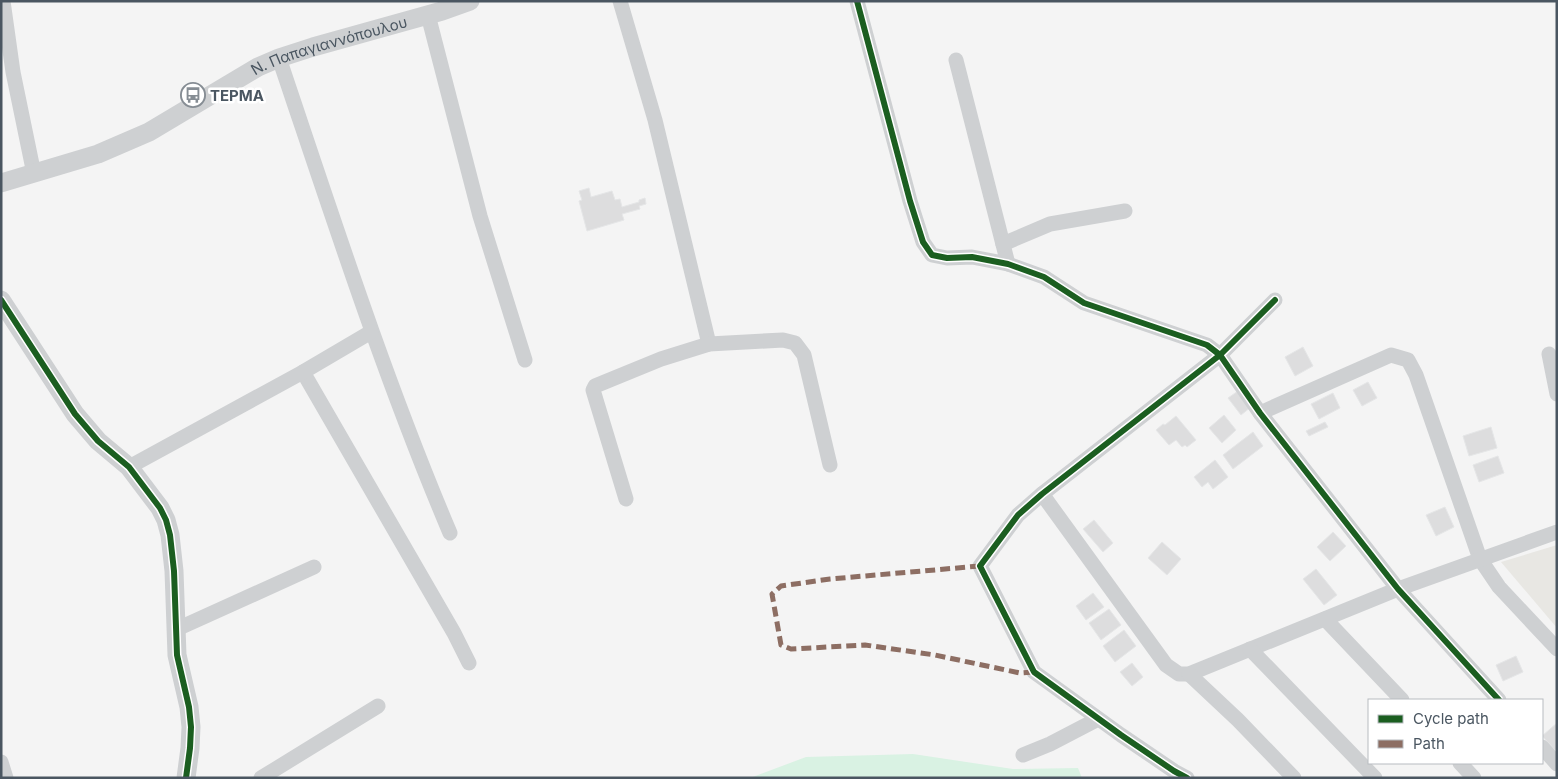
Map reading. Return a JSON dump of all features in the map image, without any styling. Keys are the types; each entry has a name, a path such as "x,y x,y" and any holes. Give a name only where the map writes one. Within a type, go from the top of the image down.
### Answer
{"street":[{"path":"3,1 13,72 34,174"},
{"name":"Ν. Παπαγιαννόπουλου","path":"1,183 98,154 150,132 258,67 279,58 436,9 470,1"},
{"path":"620,1 655,120 709,344"},
{"path":"857,1 910,201 923,242 932,255 947,258 972,257 1008,264 1044,277 1084,303 1207,345 1220,355 1260,413 1398,589 1498,699"},
{"path":"436,9 480,216 525,360"},
{"path":"279,58 371,332 419,459 450,532"},
{"path":"956,60 1008,264"},
{"path":"1003,244 1050,224 1125,211"},
{"path":"1,300 75,414 98,441 129,467 160,508 166,520 170,535 174,571 177,655 189,707 191,727 186,778"},
{"path":"1187,778 1098,719 1034,672 980,566 1018,514 1220,355 1275,300"},
{"path":"129,467 303,372 371,332"},
{"path":"626,498 593,390 595,386 661,359 709,344 783,340 795,343 804,355 830,465"},
{"path":"1549,354 1557,394"},
{"path":"1260,413 1391,356 1408,360 1416,375 1480,559 1499,586 1557,649"},
{"path":"303,372 454,633 469,663"},
{"path":"1042,494 1166,665 1179,674 1189,674 1398,589 1557,532"},
{"path":"177,629 314,567"},
{"path":"1325,619 1401,699"},
{"path":"1250,649 1375,778"},
{"path":"1189,674 1238,720 1294,778"},
{"path":"271,775 378,706"},
{"path":"1023,754 1050,744 1098,719"},
{"path":"1543,749 1557,764"},
{"path":"1,762 6,778"},
{"path":"1461,764 1474,778"}],"shaded area":[{"path":"1557,545 1557,628 1501,562"}],"green space":[{"path":"913,754 1013,769 1078,768 1082,778 750,778 806,757"}],"building":[{"path":"589,188 591,197 612,191 615,200 620,199 622,207 639,202 639,200 645,198 646,204 639,206 640,209 622,214 624,220 587,231 579,201 582,200 579,191"},
{"path":"1303,347 1313,366 1295,376 1285,357"},
{"path":"1368,382 1377,398 1362,406 1353,390"},
{"path":"1238,391 1251,407 1241,415 1228,398"},
{"path":"1333,393 1340,408 1319,419 1311,404"},
{"path":"1224,415 1236,430 1222,443 1209,428"},
{"path":"1176,416 1196,440 1187,447 1185,445 1182,447 1176,440 1169,445 1156,430"},
{"path":"1325,422 1328,427 1309,436 1306,431"},
{"path":"1491,427 1497,448 1469,456 1463,436"},
{"path":"1253,432 1263,446 1233,469 1223,455"},
{"path":"1498,456 1504,473 1479,482 1473,465"},
{"path":"1215,460 1228,477 1213,489 1208,482 1202,487 1194,477"},
{"path":"1445,507 1454,527 1436,536 1426,515"},
{"path":"1094,520 1113,543 1103,552 1083,529"},
{"path":"1333,532 1346,546 1330,561 1317,547"},
{"path":"1162,542 1181,559 1167,575 1148,558"},
{"path":"1316,569 1337,595 1324,605 1303,579"},
{"path":"1093,593 1104,607 1086,620 1076,606"},
{"path":"1109,609 1121,625 1101,640 1089,623"},
{"path":"1124,630 1136,646 1115,662 1103,646"},
{"path":"1516,656 1523,672 1503,681 1496,665"},
{"path":"1132,663 1143,677 1132,686 1120,672"},
{"path":"1557,723 1557,749 1555,750 1543,735"}],"marked path":[{"path":"980,566 830,579 781,586 772,594 781,645 791,649 865,645 935,655 1020,673 1034,672"}],"cycle path":[{"path":"857,1 910,201 923,242 932,255 947,258 972,257 1008,264 1044,277 1084,303 1207,345 1220,355 1260,413 1398,589 1498,699"},
{"path":"1,300 75,414 98,441 129,467 160,508 166,520 170,535 174,571 177,655 189,707 191,727 186,778"},
{"path":"1187,778 1121,735 1034,672 980,566 1018,515 1042,494 1220,355 1275,300"}],"place":[{"name":"ΤΕΡΜΑ","path":"193,95"}]}
